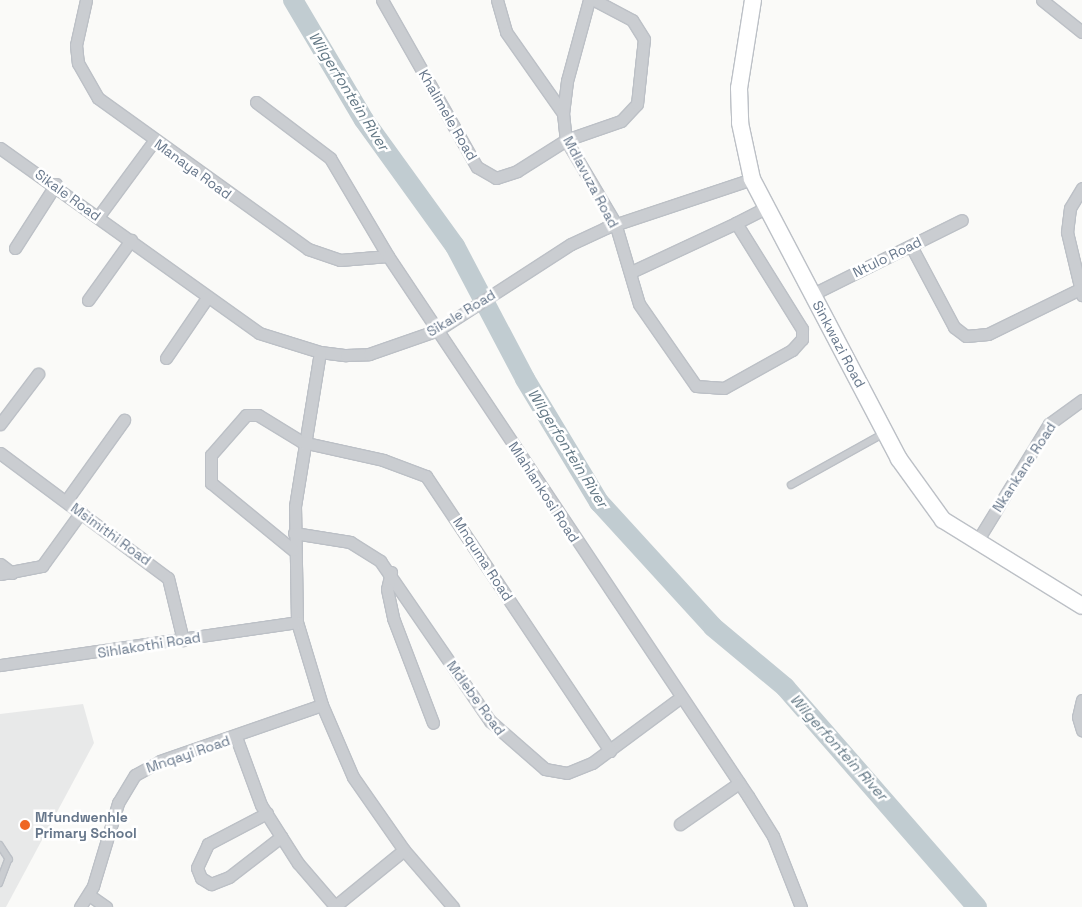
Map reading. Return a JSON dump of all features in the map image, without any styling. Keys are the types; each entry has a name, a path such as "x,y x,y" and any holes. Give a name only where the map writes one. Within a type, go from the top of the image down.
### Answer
{"street":[{"name":"Manaya Road","path":"86,0 76,45 86,82 98,98 154,141 308,249 340,260 388,256"},
{"name":"Khalimele Road","path":"382,0 484,175 496,178 517,171 566,140 621,121 631,113 640,92 645,55 640,30 632,20 594,0"},
{"path":"496,0 506,32 563,113"},
{"name":"Mdlavuza Road","path":"589,0 563,113 566,140 615,224 631,272 639,304 688,379 706,389 724,388 792,350 803,335 736,222"},
{"name":"Sinkwazi Road","path":"753,0 739,88 740,123 752,180 765,208 813,294 885,432 928,503 976,544 1082,606"},
{"path":"1042,0 1082,32"},
{"name":"Mlahlankosi Road","path":"256,102 330,158 388,256 773,836 802,907"},
{"path":"98,217 154,141"},
{"name":"Sikale Road","path":"0,148 56,184 207,298 260,333 320,352 369,354 438,330 571,244 615,224 752,180"},
{"path":"14,248 56,184"},
{"path":"911,246 954,327 966,336 988,334 1081,292 1067,232 1070,208 1082,188"},
{"path":"631,272 765,208"},
{"name":"Ntulo Road","path":"813,294 962,220"},
{"path":"88,300 131,240"},
{"path":"166,358 207,298"},
{"path":"320,352 302,442 294,533 293,550 297,622 322,705 353,777 404,850 453,907"},
{"path":"0,424 38,374"},
{"name":"Nkankane Road","path":"976,544 1049,424 1082,400"},
{"name":"Mnquma Road","path":"293,550 220,494 211,483 208,469 211,454 246,415 258,415 302,442 383,460 426,476 610,751"},
{"path":"66,501 124,420"},
{"name":"Msimithi Road","path":"0,454 168,578 183,640"},
{"path":"0,574 42,566 81,512"},
{"name":"Mdlebe Road","path":"294,533 350,542 391,572 466,687 510,742 556,773 577,771 610,751 680,698"},
{"path":"0,564 12,573"},
{"path":"391,572 387,589 393,618 433,723"},
{"name":"Sihlakothi Road","path":"0,665 297,622"},
{"path":"1082,700 1078,717 1082,730"},
{"name":"Mnqayi Road","path":"80,907 89,895 118,803 135,775 160,761 236,737 322,705"},
{"path":"236,737 267,813 281,837 334,907 404,850"},
{"path":"680,824 739,783"},
{"path":"267,813 208,844 197,868 201,878 211,884 229,877 281,837"},
{"path":"89,895 106,907"}],"lane":[{"path":"791,484 885,432"},
{"path":"0,845 9,859 0,883"}],"shaded area":[{"name":"Mfundwenhle Primary School","path":"83,704 94,743 6,907 0,907 0,714"}],"waterway":[{"name":"Wilgerfontein River","path":"293,0 364,120 455,246 525,379 599,502 713,627 785,687 977,907"}],"place":[{"name":"Mfundwenhle Primary School","path":"25,825"}]}
